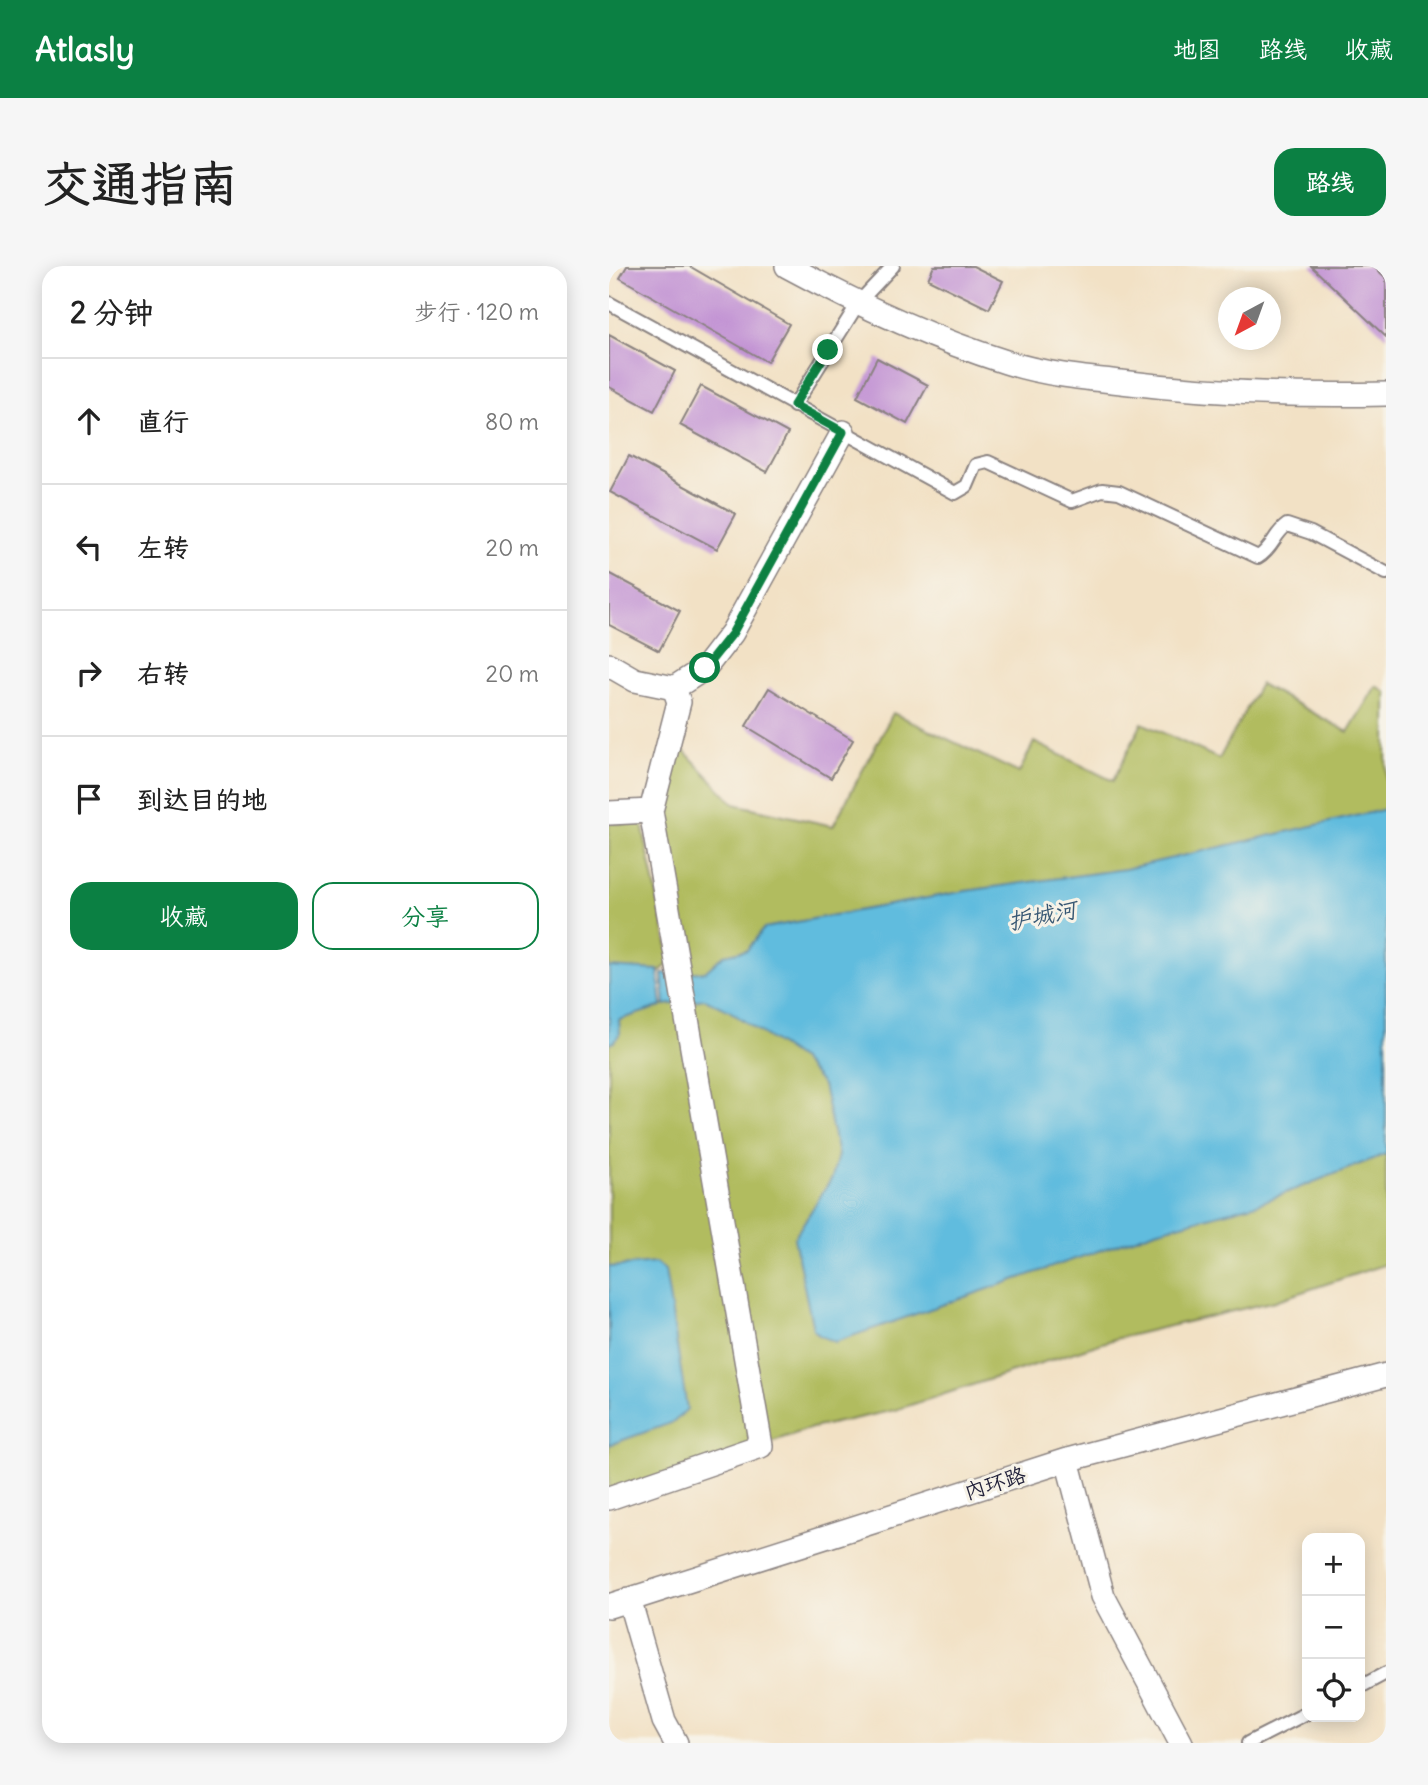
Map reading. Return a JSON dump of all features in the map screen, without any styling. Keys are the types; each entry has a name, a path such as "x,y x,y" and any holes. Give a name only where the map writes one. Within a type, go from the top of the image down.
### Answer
{"street":[{"path":"787,266 926,332 1008,363 1086,378 1192,391 1290,397 1386,394"},
{"path":"609,665 635,680 674,688 705,668 732,634 843,432"},
{"path":"609,1498 761,1446 651,811 679,702 674,688"},
{"path":"609,813 651,811"},
{"name":"内环路","path":"619,1602 1067,1460 1386,1375"},
{"path":"1067,1460 1103,1596 1181,1743"},
{"path":"619,1602 664,1721 676,1743"}],"lane":[{"path":"794,405 859,302 893,266"},
{"path":"609,303 955,493 967,486 977,465 988,462 1072,500 1102,490 1119,492 1258,557 1271,550 1280,530 1287,525 1311,533 1386,573"},
{"path":"1365,1684 1386,1674"},
{"path":"1248,1743 1302,1716"}],"green space":[{"path":"1260,684 1348,732 1376,686 1386,692 1386,816 748,952 705,974 691,974 661,816 676,742 734,804 833,826 893,713 1019,773 1034,742 1113,781 1142,723 1219,759"},
{"path":"609,823 642,824 671,962 654,976 609,971"},
{"path":"706,993 1386,1147 1386,1264 1275,1301 1115,1339 895,1410 812,1428 609,1496 609,1037 615,1017"}],"water":[{"name":"护城河","path":"1386,809 1386,1154 1257,1204 1156,1231 835,1342 820,1336 813,1329 794,1238 832,1178 838,1155 823,1085 801,1060 728,1010 705,999 665,1005 662,973 705,972 724,955 747,950 764,928 965,891 1125,869"},
{"path":"609,967 658,970 662,1006 619,1020 620,1033 614,1042 609,1044"},
{"path":"656,1263 665,1270 687,1409 674,1422 609,1445 609,1267"}],"building":[{"path":"627,266 689,266 789,324 767,362 620,278"},
{"path":"934,266 973,266 1003,281 989,309 928,279"},
{"path":"1311,266 1373,266 1386,278 1386,337"},
{"path":"609,335 675,371 654,411 609,387"},
{"path":"877,358 928,385 907,424 857,397"},
{"path":"701,386 788,433 767,472 680,425"},
{"path":"629,456 736,514 717,549 610,492"},
{"path":"609,573 680,611 659,651 609,625"},
{"path":"769,688 853,740 831,778 746,726"}],"route":[{"path":"705,668 732,634 843,432 794,405 828,350"}]}
